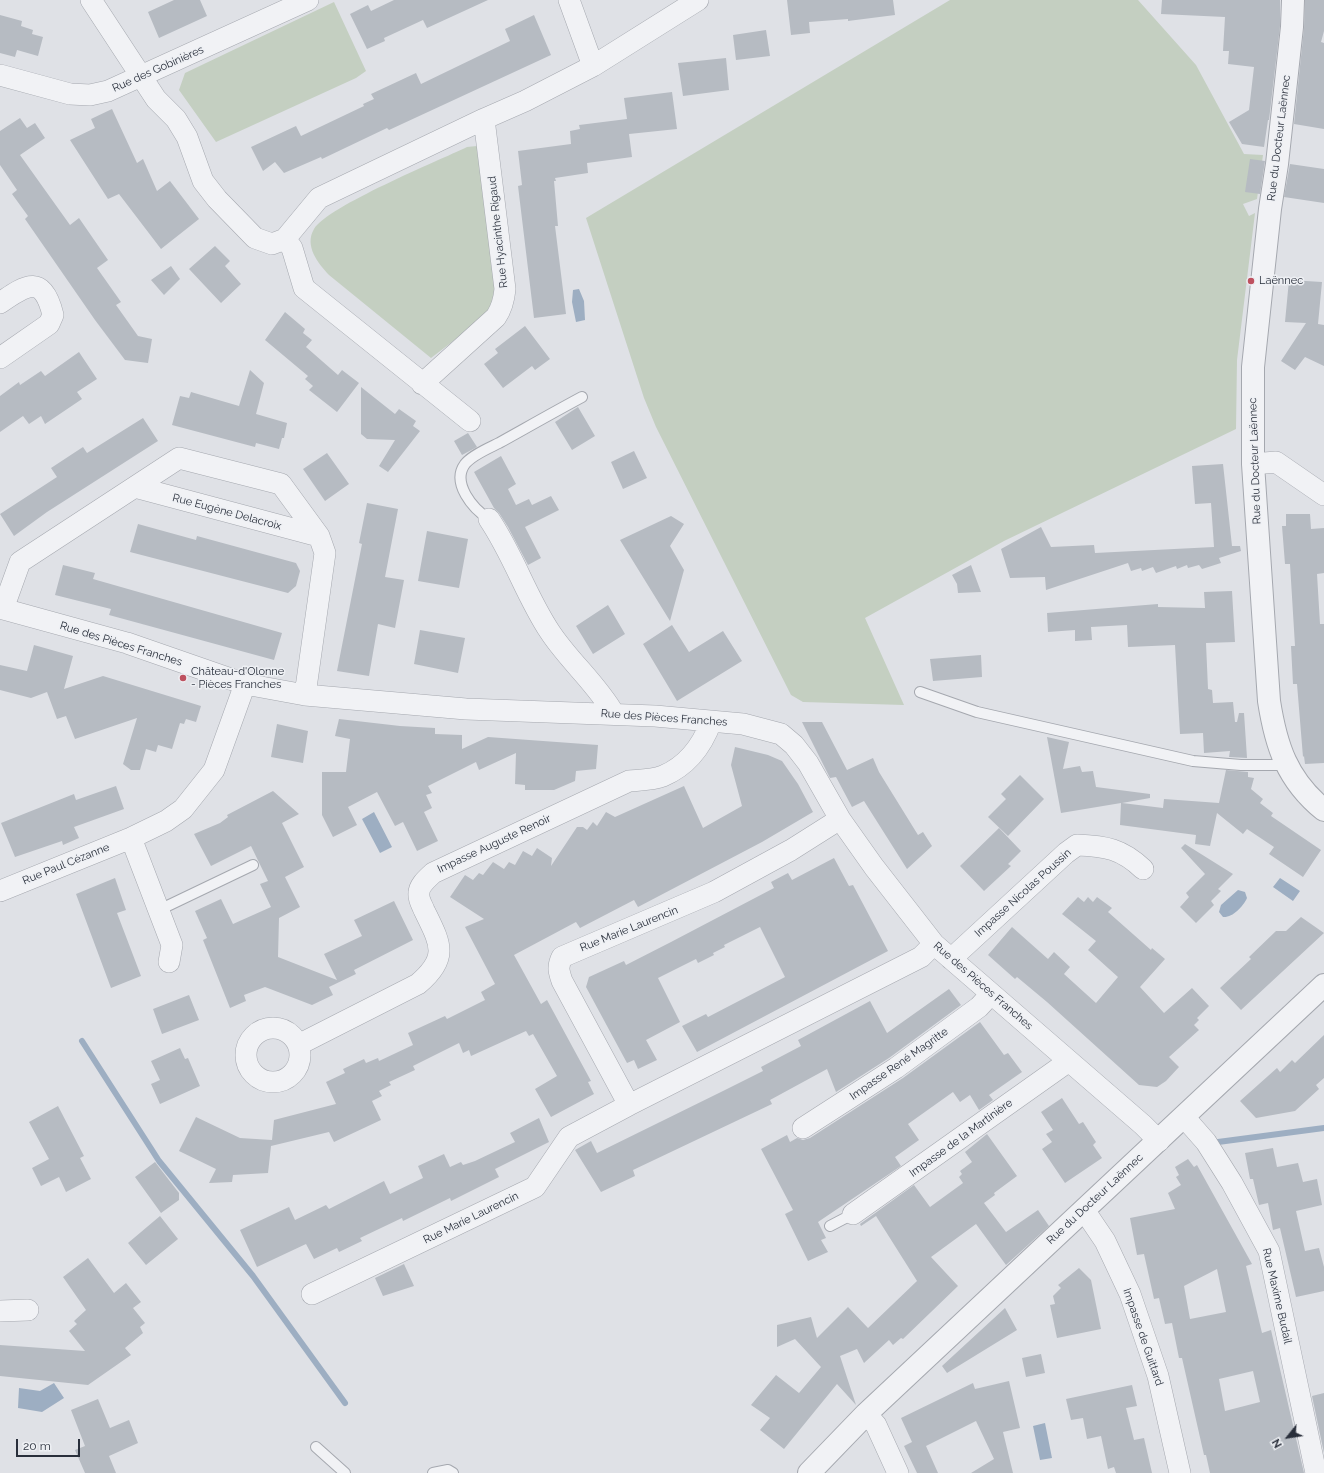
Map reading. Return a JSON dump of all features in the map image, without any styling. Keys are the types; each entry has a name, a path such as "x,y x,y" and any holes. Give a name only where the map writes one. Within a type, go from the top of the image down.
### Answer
{"street":[{"path":"91,0 141,77 187,137 203,181 217,199 255,238 272,244 285,239 319,198 484,119 525,102 594,66 698,0"},
{"name":"Rue des Gobinières","path":"0,75 70,94 90,95 108,91 308,0"},
{"path":"569,0 594,66"},
{"name":"Rue du Docteur Laënnec","path":"1293,0 1291,34 1253,366 1253,464 1269,701 1274,736 1286,765 1315,803 1324,810"},
{"name":"Rue Hyacinthe Rigaud","path":"422,384 496,317 505,299 497,210 484,119"},
{"path":"285,239 292,248 304,288 470,421"},
{"path":"0,303 22,287 28,285 33,286 40,288 46,296 53,315 49,324 0,358"},
{"path":"1,609 20,562 179,458 281,484 319,536 325,553 305,695"},
{"path":"1253,464 1276,462 1324,495"},
{"name":"Rue Eugène Delacroix","path":"135,487 319,536"},
{"path":"489,519 503,540 536,608 550,633 604,698 614,714"},
{"name":"Rue des Pièces Franches","path":"1,609 127,643 245,684 305,695 466,709 655,716 743,724 781,734 794,745 808,763 840,819 874,867 934,944 1143,1125 1159,1141"},
{"name":"Rue Paul Cézanne","path":"0,891 132,838 166,821 184,809 214,770 245,684"},
{"name":"Impasse Auguste Renoir","path":"298,1045 418,984 428,975 440,954 438,941 419,899 418,892 423,883 433,873 629,781 662,776 681,766 696,753 711,722"},
{"name":"Rue Marie Laurencin","path":"629,1105 562,981 558,972 558,965 562,957 714,892 791,850 840,819"},
{"path":"132,838 172,945 169,962"},
{"name":"Impasse Nicolas Poussin","path":"952,959 1066,853 1077,845 1118,850 1133,859 1143,869"},
{"name":"Rue Marie Laurencin","path":"312,1294 534,1187 569,1137 629,1105 922,957 934,944"},
{"name":"Rue du Docteur Laënnec","path":"809,1473 866,1414 1324,985"},
{"name":"Impasse René Magritte","path":"803,1128 896,1068 978,1007 991,994"},
{"name":"Impasse de la Martinière","path":"853,1214 1069,1061"},
{"name":"Rue Maxime Budail","path":"1184,1117 1206,1142 1232,1183 1269,1251 1316,1473"},
{"name":"Impasse de Guittard","path":"1084,1210 1105,1241 1130,1294 1158,1376 1180,1473"},
{"path":"0,1311 28,1310"},
{"path":"866,1414 876,1424 898,1473"}],"lane":[{"path":"489,519 478,512 472,505 462,486 460,473 466,463 484,450 582,397"},
{"path":"920,692 977,712 1193,761 1241,766 1286,765"},
{"path":"159,910 253,865"},
{"path":"830,1226 853,1214"},
{"path":"316,1447 345,1473"},
{"path":"433,1473 448,1470 453,1473"}],"green space":[{"path":"950,0 1138,0 1196,65 1244,154 1263,155 1257,199 1243,204 1249,216 1255,213 1237,360 1236,429 1004,541 865,618 904,705 803,702 791,695 656,427 644,398 586,218"},
{"path":"334,2 366,71 356,78 216,142 179,90 185,73"},
{"path":"477,146 499,294 490,313 431,358 329,275 317,260 311,248 311,235 323,219 340,208 385,185 467,147"}],"water":[{"path":"579,289 584,301 585,320 576,322 572,302 573,290"},
{"path":"374,812 392,847 380,853 362,819"},
{"path":"1280,878 1300,891 1293,901 1273,887"},
{"path":"1238,890 1245,892 1247,898 1240,908 1233,914 1223,917 1219,912 1221,905"},
{"path":"54,1383 64,1398 42,1412 18,1408 19,1388 40,1391"},
{"path":"1045,1423 1052,1458 1040,1460 1033,1426"}],"building":[{"path":"174,0 200,0 207,16 159,38 148,12"},
{"path":"394,0 488,0 427,28 423,20 384,38 385,41 367,49 350,14 368,5 371,11"},
{"path":"787,0 893,0 895,15 848,21 848,19 809,22 810,33 791,35"},
{"path":"1162,0 1280,0 1280,26 1269,120 1264,147 1242,144 1229,122 1249,110 1254,67 1228,64 1229,51 1223,51 1225,17 1161,14"},
{"path":"1305,0 1324,0 1324,31 1321,42 1324,43 1324,129 1294,124 1304,28"},
{"path":"0,15 22,21 21,26 33,30 32,34 43,37 38,56 17,50 15,57 0,53"},
{"path":"534,15 551,55 389,130 387,128 322,159 321,157 284,173 275,162 263,171 251,147 296,126 301,136 364,106 363,104 374,99 371,94 416,73 421,84 510,41 505,29"},
{"path":"766,30 770,56 736,60 733,35"},
{"path":"726,58 729,90 683,96 678,63"},
{"path":"672,92 677,129 629,134 632,157 587,163 588,173 555,178 558,226 555,226 566,314 534,318 518,186 522,185 518,151 571,144 570,131 580,129 579,125 627,119 624,98"},
{"path":"112,109 137,163 143,159 157,191 170,181 199,219 161,249 119,194 108,199 70,140 95,128 91,119"},
{"path":"20,118 27,128 35,123 45,138 20,155 70,225 79,218 108,260 97,268 121,302 116,305 138,336 152,339 148,363 125,360 95,320 25,219 28,216 12,194 17,190 0,165 0,131"},
{"path":"1250,159 1265,161 1260,194 1245,192"},
{"path":"1290,164 1324,169 1324,203 1284,197"},
{"path":"215,246 230,261 225,266 241,284 221,303 189,269"},
{"path":"171,266 180,279 164,295 151,280"},
{"path":"1289,280 1322,282 1318,324 1324,325 1324,366 1305,357 1295,370 1281,361 1306,323 1285,322"},
{"path":"285,312 305,329 303,333 312,340 306,347 338,375 342,370 359,383 337,412 309,390 313,386 305,379 308,376 265,340"},
{"path":"525,326 550,359 535,370 532,366 503,388 484,364 498,353 495,349"},
{"path":"79,352 97,379 77,392 82,399 45,424 41,416 29,424 23,416 0,432 0,396 19,382 20,385 41,371 45,376"},
{"path":"250,370 264,383 256,414 287,423 284,438 282,438 279,449 256,443 255,447 172,425 180,396 189,398 191,392 239,406"},
{"path":"361,387 395,414 399,409 416,421 413,426 420,431 388,472 379,466 395,440 367,439 361,434"},
{"path":"578,407 595,436 572,450 555,422"},
{"path":"143,418 158,441 47,512 14,536 0,514 57,477 51,468 83,447 87,453"},
{"path":"468,433 477,447 462,455 454,441"},
{"path":"634,451 647,478 623,489 611,462"},
{"path":"327,453 349,484 325,501 303,469"},
{"path":"501,456 516,484 508,489 516,505 529,499 532,505 551,496 559,510 525,527 541,558 528,565 508,527 494,508 474,472"},
{"path":"1223,464 1232,546 1240,546 1241,551 1219,558 1221,563 1202,569 1199,565 1188,568 1187,565 1177,569 1176,566 1156,573 1153,567 1142,571 1141,568 1131,571 1128,563 1046,590 1045,577 1010,578 1001,549 1041,527 1051,547 1094,545 1095,553 1214,547 1211,503 1195,504 1192,466"},
{"path":"367,503 398,509 385,577 404,580 395,628 378,624 369,676 337,671 362,544 359,543"},
{"path":"1286,514 1310,514 1311,529 1324,528 1324,573 1317,574 1320,624 1324,624 1324,763 1305,764 1304,756 1303,757 1297,684 1293,684 1291,646 1295,646 1290,564 1285,564 1282,526 1286,526"},
{"path":"671,516 684,524 670,546 684,570 670,621 620,540"},
{"path":"138,524 196,540 197,536 296,563 300,571 296,586 288,593 130,552"},
{"path":"427,531 468,539 459,588 418,581"},
{"path":"63,565 95,573 93,579 282,633 274,660 109,615 111,609 55,595"},
{"path":"971,565 981,592 958,593 957,584 952,575"},
{"path":"1232,591 1235,642 1206,643 1208,689 1212,690 1213,703 1233,702 1235,722 1237,722 1239,713 1244,713 1247,758 1229,757 1230,751 1204,753 1203,733 1180,734 1175,645 1128,647 1127,625 1091,627 1092,640 1075,641 1075,630 1048,632 1047,613 1158,604 1158,607 1205,608 1204,592"},
{"path":"608,605 625,634 593,654 576,626"},
{"path":"672,625 689,652 723,631 742,661 677,701 643,644"},
{"path":"420,630 465,638 458,673 414,664"},
{"path":"34,645 73,656 64,689 103,676 201,706 196,722 186,719 184,724 180,723 172,749 158,745 156,752 146,749 140,770 131,770 123,764 137,718 75,739 66,716 57,719 47,692 31,698 0,690 0,665 27,671"},
{"path":"981,655 982,677 933,681 930,659"},
{"path":"339,719 400,726 435,728 435,734 462,735 462,749 488,737 598,745 596,769 576,771 575,781 554,790 525,790 525,785 515,784 516,753 479,770 476,762 428,786 432,793 426,795 432,808 424,812 438,841 417,851 403,822 395,826 377,792 348,807 357,825 333,837 322,815 322,772 346,772 350,739 335,736"},
{"path":"802,722 822,722 847,770 873,758 879,772 918,835 923,832 932,846 907,869 864,801 852,807 836,777 830,778"},
{"path":"277,724 308,731 303,763 271,757"},
{"path":"1047,737 1069,742 1063,769 1080,766 1082,772 1093,771 1096,787 1150,794 1150,798 1122,803 1163,808 1164,799 1219,803 1226,770 1248,772 1248,777 1254,778 1251,789 1263,799 1260,803 1273,813 1271,816 1321,850 1303,877 1269,854 1274,847 1247,829 1243,834 1217,813 1210,846 1195,844 1196,835 1120,825 1121,803 1061,813"},
{"path":"735,747 768,755 782,761 798,784 813,812 762,842 638,907 634,900 580,928 576,922 514,955 541,1004 547,1000 591,1081 588,1082 594,1094 551,1117 535,1089 557,1076 533,1034 529,1036 526,1031 471,1056 469,1050 463,1053 459,1043 413,1066 415,1070 389,1082 391,1085 379,1091 382,1096 372,1101 381,1120 334,1142 329,1132 271,1146 268,1173 233,1175 232,1182 209,1183 216,1169 179,1151 196,1117 240,1138 272,1140 274,1120 336,1104 326,1082 345,1073 343,1069 364,1059 366,1063 378,1058 379,1061 413,1045 408,1033 445,1016 447,1019 485,1000 481,992 495,984 465,927 484,919 450,897 465,875 473,880 479,873 483,875 493,862 504,869 509,862 515,865 523,851 532,856 537,848 552,858 551,866 577,827 583,827 587,830 593,822 597,826 606,812 615,817 684,786 703,828 742,806 731,765"},
{"path":"1020,775 1044,799 1008,836 988,817 1006,799 1001,794"},
{"path":"116,786 124,809 74,827 79,838 63,845 62,841 15,857 1,823 74,794 76,800"},
{"path":"273,791 299,814 282,823 304,867 285,877 300,907 279,918 278,957 337,980 324,954 362,936 354,920 394,901 413,940 354,970 356,974 329,987 333,995 312,1005 265,987 244,995 246,1001 230,1008 203,940 207,938 195,911 221,899 233,924 271,907 260,884 268,881 251,846 211,866 194,834 220,823 228,817 227,815"},
{"path":"999,828 1021,851 1008,864 1011,866 984,891 960,866"},
{"path":"1185,844 1233,874 1218,889 1221,891 1211,901 1214,905 1196,923 1180,907 1189,897 1186,893 1205,874 1181,848"},
{"path":"834,858 849,886 853,885 888,951 697,1052 682,1026 706,1014 708,1017 785,977 760,927 724,945 725,947 713,953 714,955 698,963 696,959 658,978 680,1022 646,1040 657,1060 638,1069 634,1060 627,1063 586,987 589,977 624,961 626,965 671,942 774,888 771,882 788,873 792,880"},
{"path":"115,878 126,910 117,913 141,976 111,988 76,894"},
{"path":"1078,897 1084,902 1088,897 1093,902 1097,897 1112,908 1108,912 1151,950 1152,948 1165,959 1140,987 1164,1013 1192,988 1209,1006 1197,1018 1199,1020 1194,1025 1199,1030 1169,1057 1179,1067 1166,1081 1157,1087 1139,1085 1047,1002 1017,977 1015,979 988,955 1012,927 1048,959 1054,952 1070,967 1064,974 1096,1003 1118,977 1088,950 1096,941 1062,914"},
{"path":"1301,917 1324,933 1241,1010 1220,988 1251,959 1249,957 1276,931 1286,931"},
{"path":"949,989 961,1005 889,1058 836,1092 827,1069 770,1100 772,1104 633,1170 635,1176 601,1192 575,1150 591,1141 597,1153 763,1071 761,1067 801,1046 798,1040 870,1001 887,1033"},
{"path":"189,995 199,1020 162,1034 153,1009"},
{"path":"980,1022 1004,1055 1008,1053 1022,1072 989,1095 993,1100 979,1110 970,1095 960,1102 953,1092 908,1124 919,1140 895,1157 901,1166 818,1222 826,1238 821,1240 828,1252 808,1261 785,1214 793,1210 761,1149 787,1135 790,1142 797,1138 803,1140 810,1138 903,1078"},
{"path":"1324,1035 1324,1078 1316,1085 1319,1089 1295,1111 1256,1118 1240,1101 1277,1068 1280,1072 1292,1060 1295,1063"},
{"path":"180,1048 185,1059 188,1058 200,1086 160,1104 151,1084 160,1080 151,1061"},
{"path":"1062,1098 1079,1124 1083,1122 1096,1142 1093,1145 1102,1158 1065,1183 1042,1149 1052,1142 1046,1134 1053,1130 1041,1112"},
{"path":"58,1106 84,1156 80,1158 91,1179 66,1192 59,1177 41,1186 32,1168 49,1159 29,1122"},
{"path":"539,1118 549,1142 495,1169 499,1177 451,1201 450,1198 403,1221 402,1218 360,1238 362,1241 339,1252 337,1248 314,1259 306,1244 257,1267 240,1230 289,1207 295,1220 326,1205 329,1209 384,1181 390,1194 423,1178 418,1166 444,1154 450,1167 461,1162 463,1165 475,1161 515,1142 510,1133"},
{"path":"987,1134 1017,1176 994,1193 995,1195 984,1203 1006,1232 1038,1210 1049,1226 1006,1265 976,1224 931,1257 958,1286 903,1339 901,1338 893,1345 889,1340 864,1363 857,1349 840,1356 856,1405 837,1384 784,1449 760,1430 770,1418 751,1405 776,1375 799,1393 821,1367 795,1339 777,1347 777,1325 811,1317 817,1338 848,1307 868,1328 917,1281 876,1216 861,1226 860,1224 914,1185 930,1207 963,1183 959,1177 962,1174 960,1171 972,1162 965,1152"},
{"path":"1273,1148 1277,1167 1298,1163 1303,1182 1317,1179 1322,1205 1296,1211 1305,1251 1319,1248 1324,1267 1324,1291 1296,1297 1280,1228 1273,1230 1268,1203 1259,1205 1253,1179 1250,1179 1245,1153"},
{"path":"1188,1159 1194,1167 1197,1165 1252,1264 1246,1266 1262,1333 1271,1330 1304,1473 1210,1473 1206,1455 1204,1455 1182,1358 1179,1358 1172,1323 1165,1324 1159,1298 1154,1299 1144,1254 1137,1255 1130,1218 1175,1209 1168,1193 1181,1185 1176,1177 1179,1175 1175,1167","holes":["1217,1269 1226,1312 1190,1319 1184,1286","1253,1371 1260,1402 1225,1411 1219,1379"]},
{"path":"155,1162 179,1193 179,1200 161,1213 135,1177"},
{"path":"160,1216 178,1239 146,1265 128,1243"},
{"path":"88,1258 114,1293 126,1283 141,1302 133,1308 145,1323 140,1327 143,1333 125,1348 131,1355 88,1385 0,1376 0,1345 85,1351 69,1331 77,1324 74,1321 86,1310 63,1277"},
{"path":"404,1264 414,1286 383,1296 375,1278"},
{"path":"1079,1268 1091,1280 1101,1329 1057,1338 1050,1305 1055,1304 1053,1296 1061,1288 1058,1285"},
{"path":"1005,1308 1017,1330 947,1373 942,1366"},
{"path":"1041,1354 1045,1373 1026,1377 1022,1358"},
{"path":"1009,1381 1020,1428 1003,1432 1013,1473 971,1473 994,1459 976,1421 926,1446 938,1473 917,1473 904,1446 912,1442 901,1418 973,1383 975,1389"},
{"path":"1132,1385 1137,1406 1126,1408 1134,1440 1144,1438 1152,1473 1116,1473 1114,1467 1108,1469 1101,1436 1087,1439 1083,1418 1071,1420 1066,1399"},
{"path":"1324,1393 1324,1453 1312,1396"},
{"path":"98,1399 110,1428 129,1420 138,1443 109,1456 116,1473 85,1473 75,1450 85,1446 71,1410"}],"waterway":[{"path":"82,1041 159,1161 253,1276 345,1403"},
{"path":"1218,1142 1324,1128"}],"place":[{"name":"Laënnec","path":"1251,281"},
{"name":"Château-d'Olonne - Pièces Franches","path":"183,678"}]}
